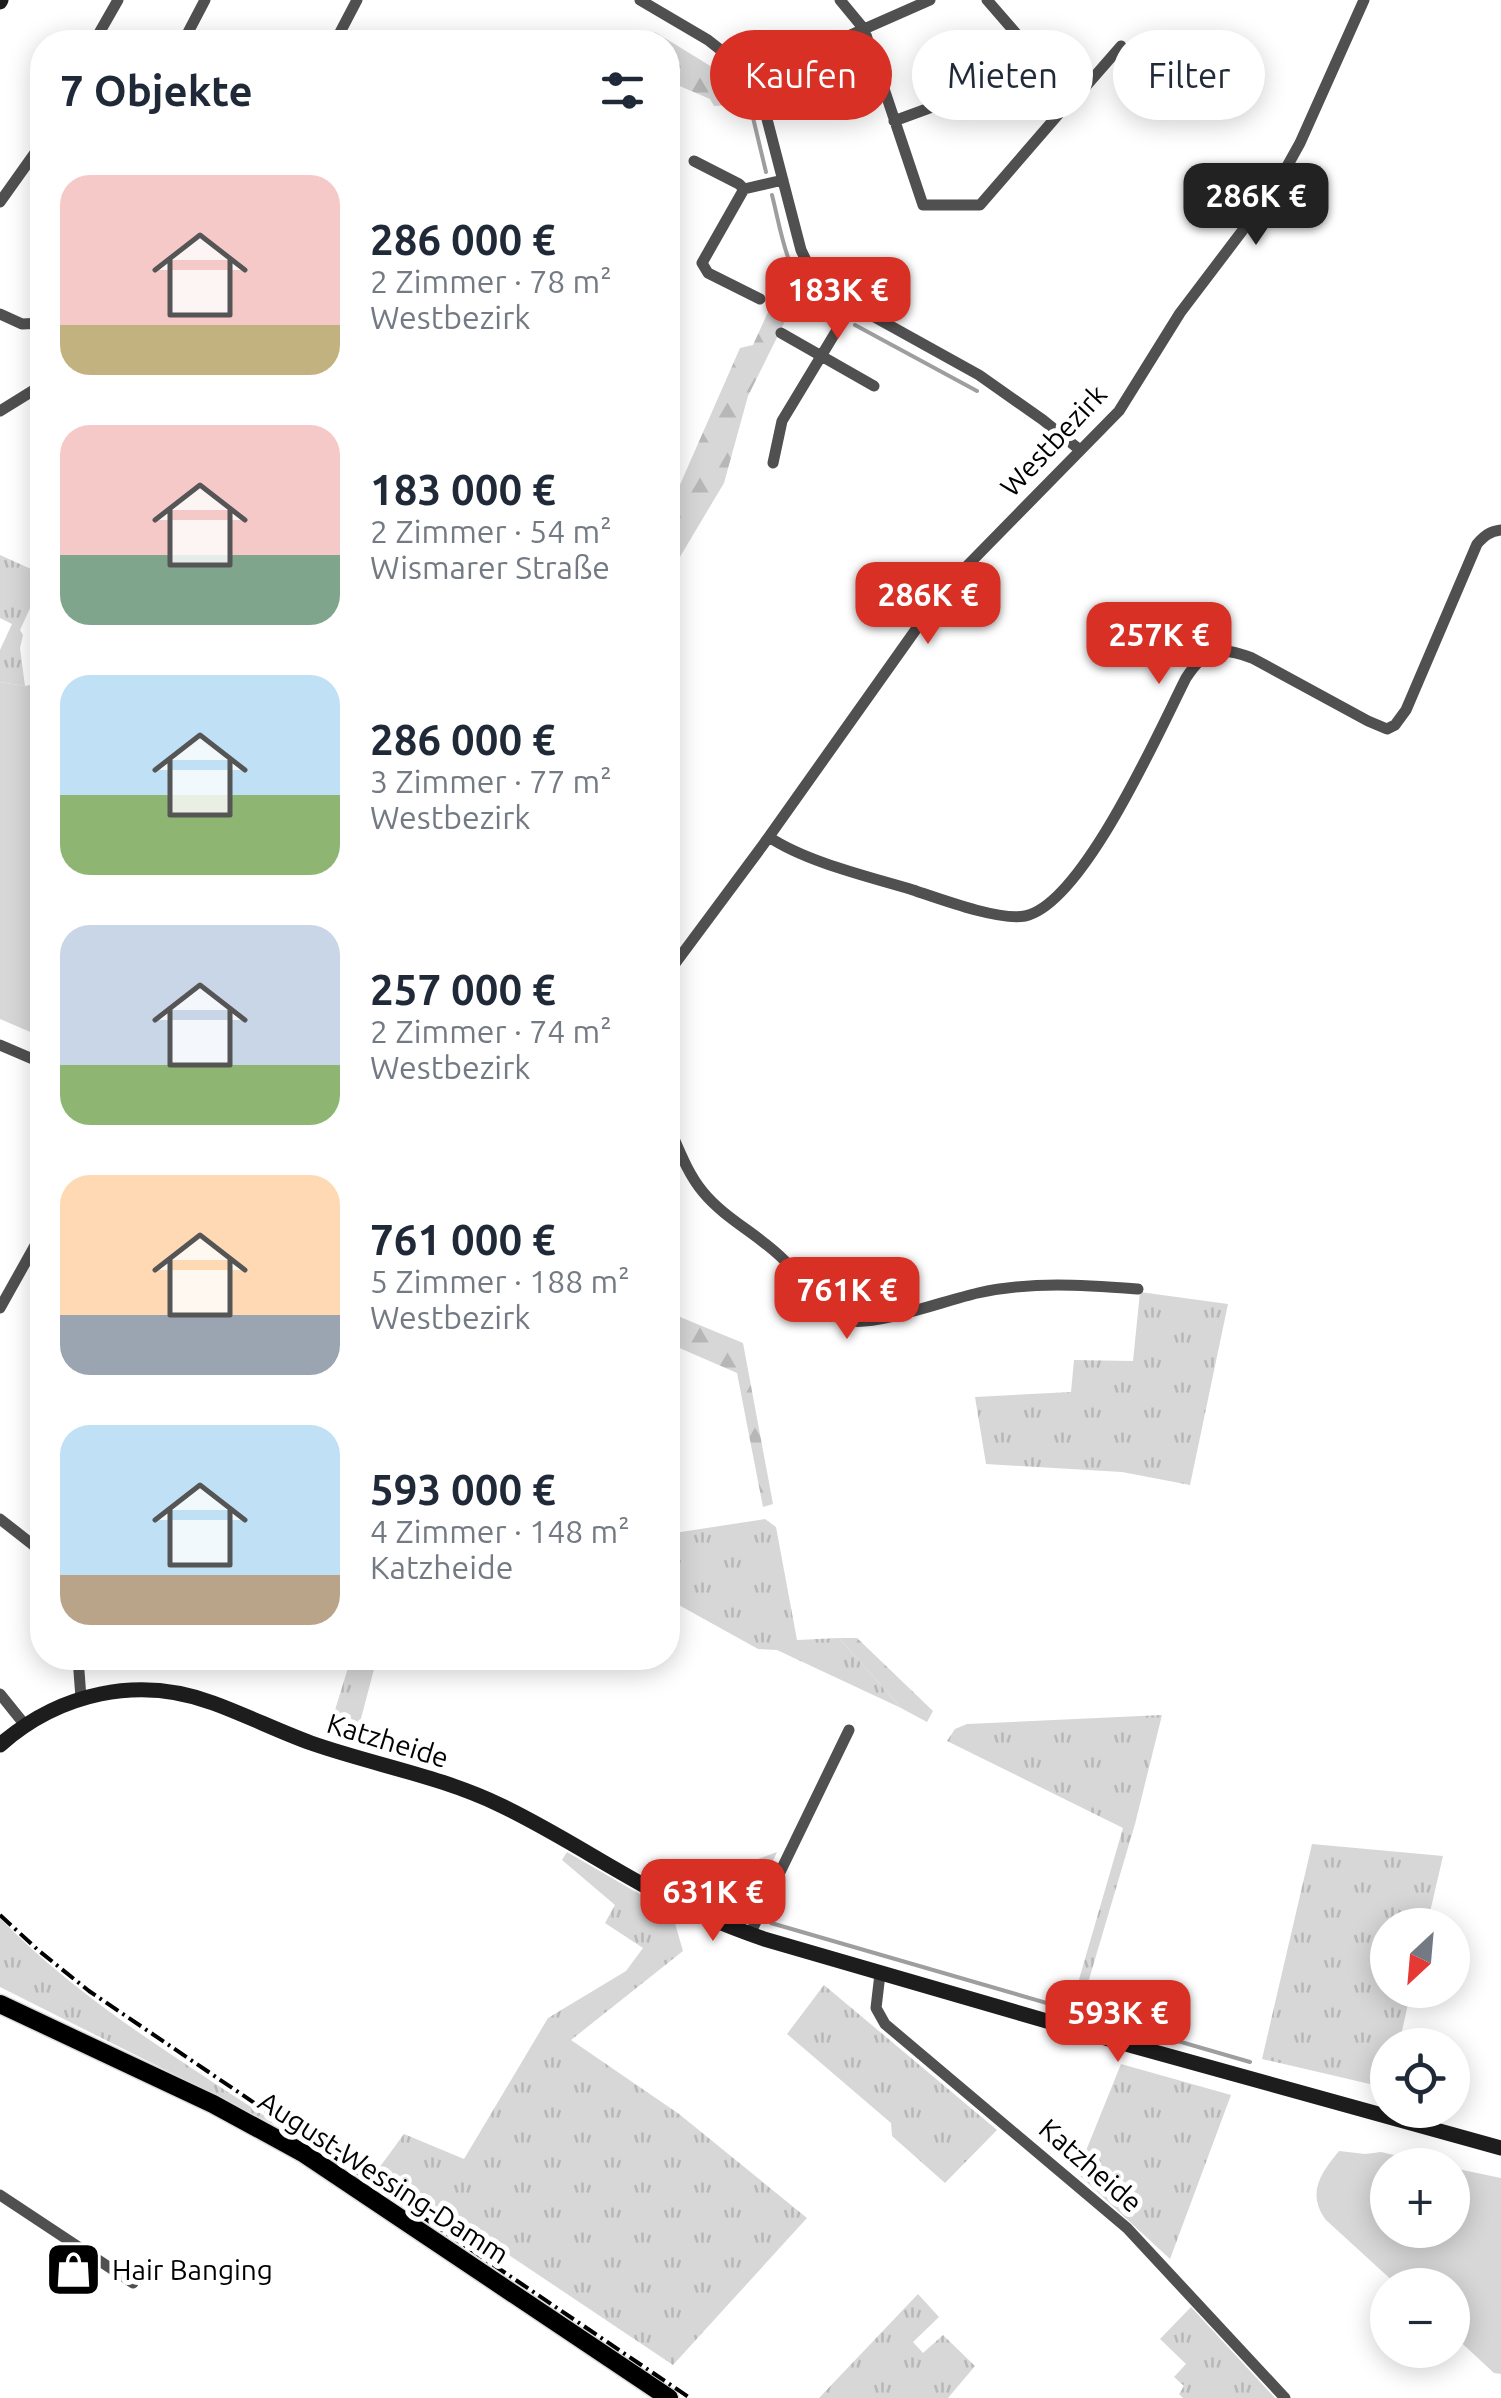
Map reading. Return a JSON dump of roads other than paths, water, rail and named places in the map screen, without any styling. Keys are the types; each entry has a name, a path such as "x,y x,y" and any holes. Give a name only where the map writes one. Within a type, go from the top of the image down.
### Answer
{"main road":[{"name":"August-Wessing-Damm","path":"0,2004 184,2089 303,2152 669,2398"}],"street":[{"path":"101,30 118,0"},
{"path":"190,30 206,0"},
{"path":"342,30 357,0"},
{"path":"640,0 710,42"},
{"path":"840,0 864,29 924,205 980,205 1053,120"},
{"path":"864,29 930,0"},
{"path":"987,0 1013,30"},
{"name":"Westbezirk","path":"680,957 934,604 1118,411 1180,313 1250,222 1284,170 1364,0"},
{"path":"1093,78 1113,55"},
{"path":"894,121 912,114"},
{"path":"767,120 800,250 815,280 852,305 978,374 1080,450"},
{"path":"0,202 30,160"},
{"path":"694,161 744,189"},
{"path":"760,300 708,273 702,263 744,189 783,180"},
{"path":"773,464 782,421 852,305"},
{"path":"0,314 30,324"},
{"path":"781,333 874,386"},
{"path":"0,411 30,392"},
{"path":"769,838 854,873 993,913 1024,916 1038,911 1080,871 1100,844 1186,678 1206,656 1226,650 1243,655 1387,729 1406,710 1477,544 1483,536 1501,530"},
{"path":"0,1046 30,1058"},
{"path":"680,1151 703,1192 785,1261 826,1312 852,1322 876,1320 981,1292 1043,1284 1138,1289"},
{"path":"0,1308 30,1254"},
{"path":"0,1518 30,1542"},
{"path":"79,1670 81,1698"},
{"name":"Katzheide","path":"0,1745 25,1725 81,1698 138,1689 191,1696 312,1744 454,1786 498,1804 672,1901 750,1934 1501,2148"},
{"path":"0,1694 25,1725"},
{"path":"750,1934 849,1730"},
{"name":"Katzheide","path":"880,1974 876,2008 885,2024 1127,2228 1285,2398"},
{"path":"0,2195 133,2283"}],"waterway":[{"path":"754,120 766,172"},
{"path":"772,195 796,276 816,302 831,312"},
{"path":"855,325 977,391"},
{"path":"700,1894 741,1912"},
{"path":"771,1923 1250,2062"}],"railway":[{"path":"0,1915 89,1991 690,2398"}],"place":[{"name":"Hair Banging","path":"73,2269"}]}
